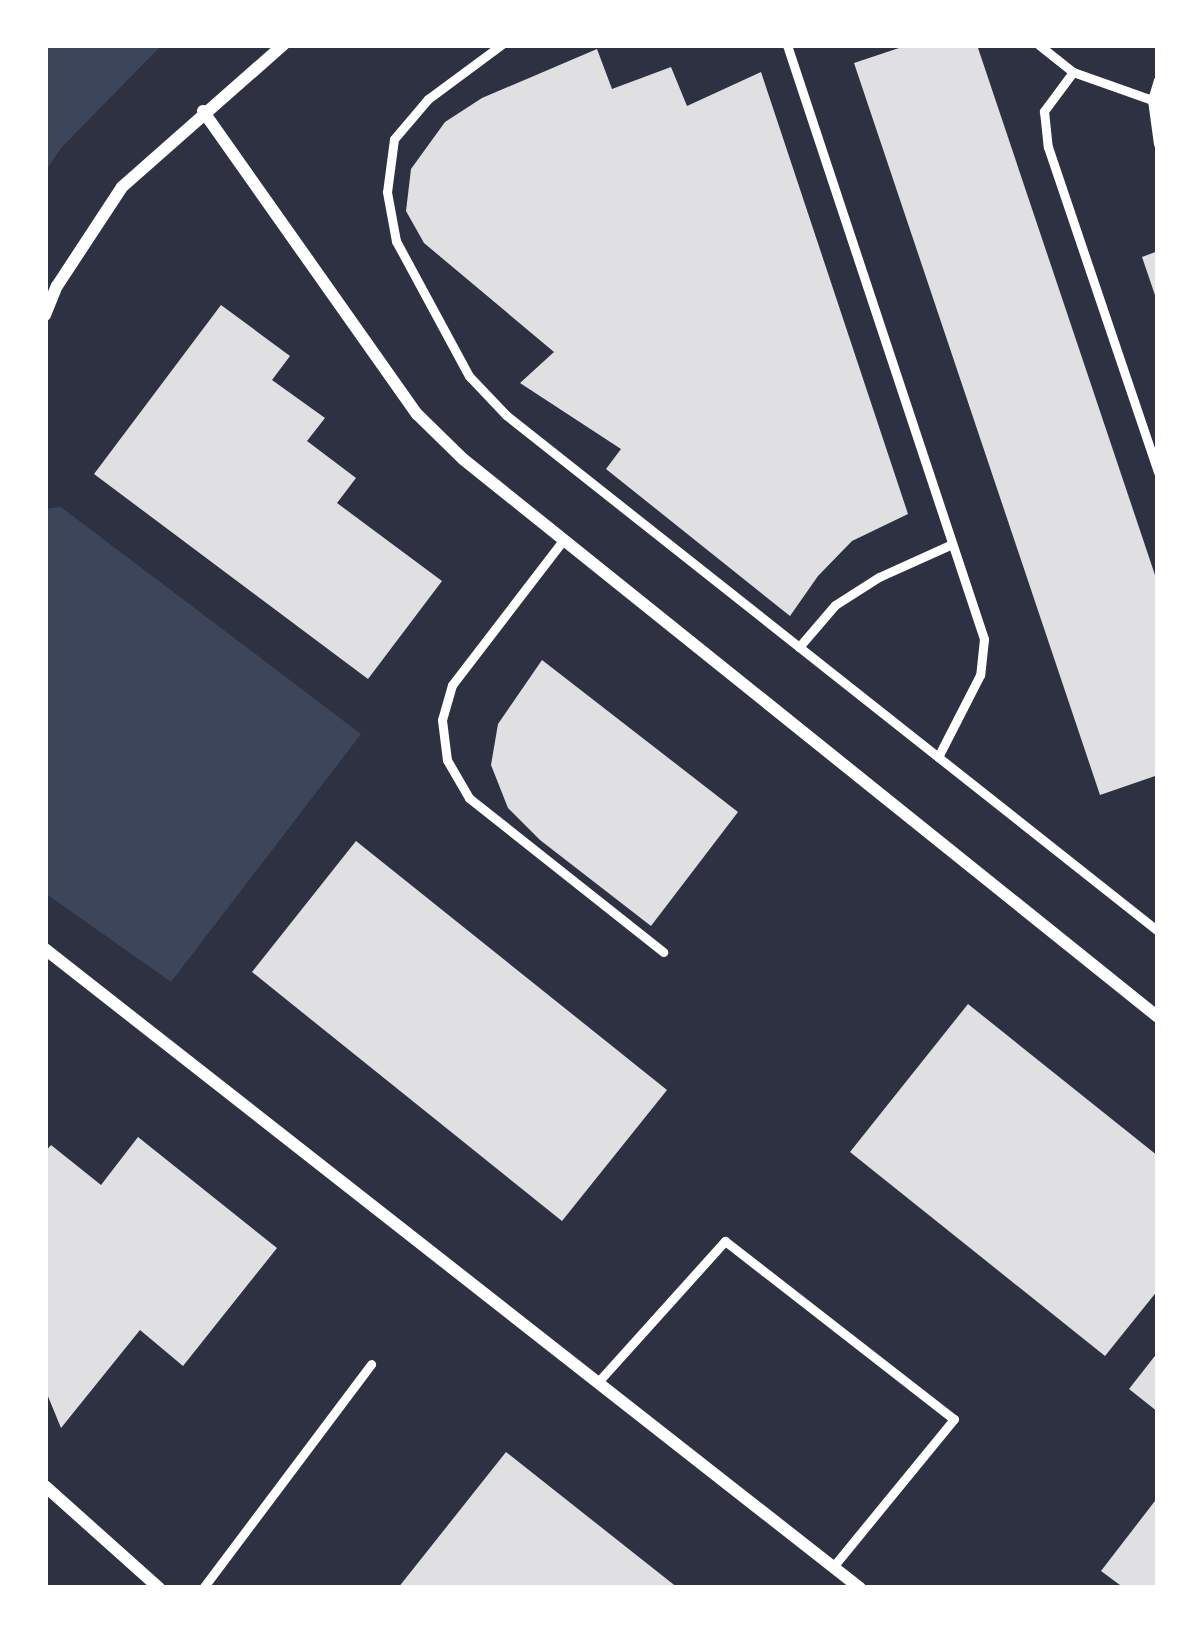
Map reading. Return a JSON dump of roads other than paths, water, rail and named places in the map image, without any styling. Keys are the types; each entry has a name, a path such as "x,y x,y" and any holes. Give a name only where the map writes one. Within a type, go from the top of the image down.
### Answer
{"street":[{"path":"45,315 57,286 122,188 203,111 283,45"},
{"path":"203,111 417,414 561,543 1158,1017"},
{"path":"45,949 860,1588"},
{"path":"45,1486 160,1588"}],"lane":[{"path":"500,45 428,99 394,139 387,192 397,241 469,376 506,415 1158,931"},
{"path":"787,45 984,639 980,675 938,757"},
{"path":"1039,45 1073,72 1152,100"},
{"path":"1073,72 1044,111 1048,148 1158,472"},
{"path":"1158,80 1152,100 1158,144"},
{"path":"561,543 452,685 442,720 447,760 469,798 663,952"},
{"path":"799,647 835,605 879,577 952,544"},
{"path":"598,1382 725,1241 954,1419 833,1567"},
{"path":"202,1588 371,1364"}]}
